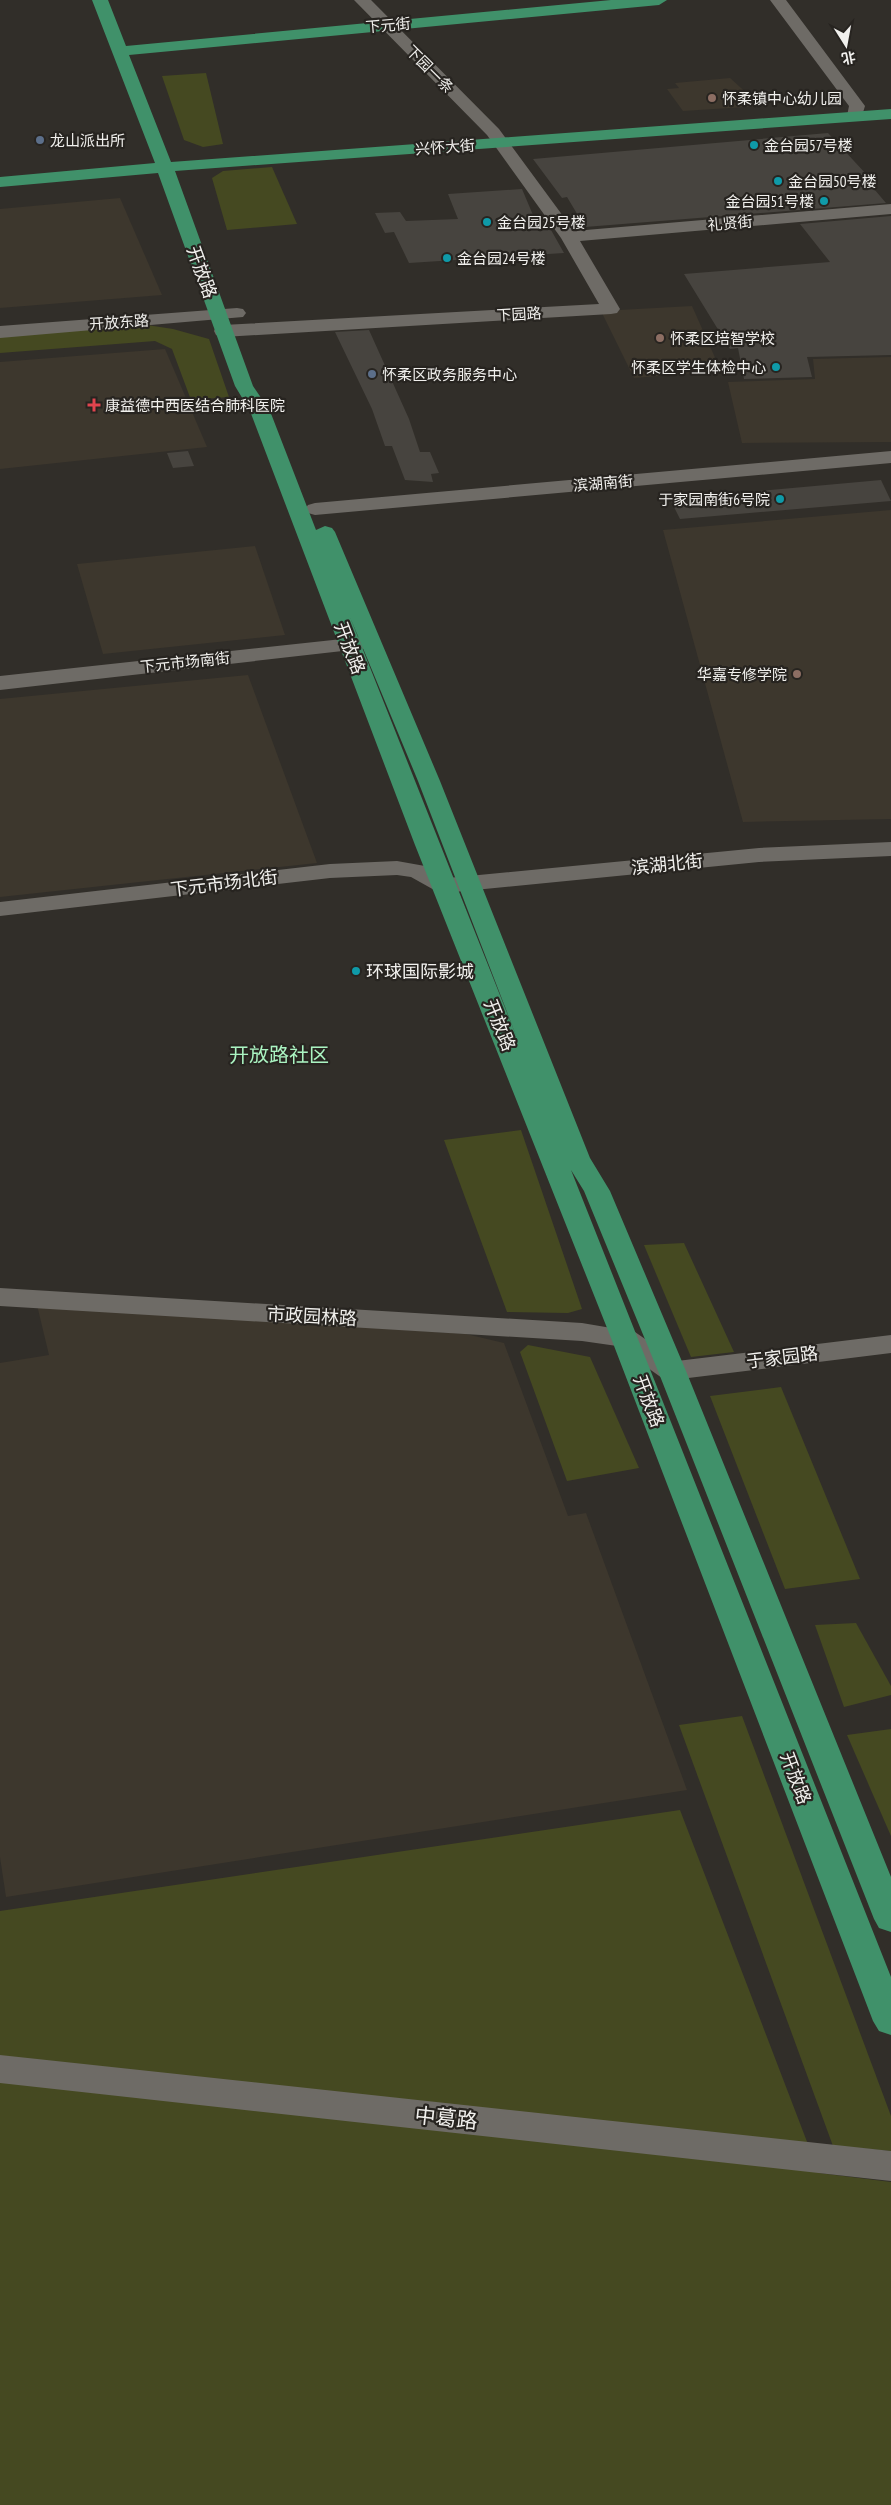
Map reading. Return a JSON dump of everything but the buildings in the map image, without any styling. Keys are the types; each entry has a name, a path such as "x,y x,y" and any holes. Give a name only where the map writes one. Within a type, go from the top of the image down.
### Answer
{"main road":[{"name":"开放路","path":"100,0 125,48 230,322 254,359"},
{"name":"开放路","path":"114,0 125,48"},
{"name":"下元街","path":"385,24 615,0"},
{"name":"下元街","path":"125,48 659,0"},
{"name":"兴怀大街","path":"0,172 171,164 499,141 856,114 891,109"},
{"name":"兴怀大街","path":"856,114 891,114"},
{"name":"开放路","path":"171,164 227,289 230,322 244,386 260,411 359,643 429,781 456,885 625,1338 891,2021"},
{"name":"兴怀大街","path":"0,182 171,164"},
{"name":"开放路","path":"265,385 316,509 359,643"},
{"name":"开放路","path":"456,885 576,1158 596,1191 672,1371 891,1919"}],"street":[{"name":"下园一条","path":"362,0 499,141"},
{"path":"778,0 857,106 856,114"},
{"name":"下园路","path":"230,322 611,309 569,236 499,141"},
{"name":"礼贤街","path":"569,236 891,209"},
{"name":"开放东路","path":"0,332 230,322"},
{"name":"滨湖南街","path":"316,509 891,457"},
{"name":"下元市场南街","path":"0,683 359,643"},
{"name":"滨湖北街","path":"456,885 759,855 891,849"},
{"name":"下元市场北街","path":"0,909 330,871 397,868 417,871 456,885"},
{"name":"市政园林路","path":"0,1296 582,1332 625,1338"},
{"path":"625,1338 672,1371"},
{"name":"于家园路","path":"672,1371 891,1344"},
{"name":"中葛路","path":"0,2069 891,2166"}],"shaded area":[{"name":"怀柔镇中心幼儿园","path":"730,78 761,106 683,111 667,89 679,88 675,83"},
{"path":"120,198 162,295 0,308 0,209"},
{"name":"怀柔区培智学校","path":"692,306 721,371 634,378 601,311"},
{"name":"康益德中西医结合肺科医院","path":"165,349 207,447 0,469 0,362"},
{"path":"891,357 891,442 742,443 728,382 815,379 813,359"},
{"name":"华嘉专修学院","path":"891,510 891,819 743,822 663,530"},
{"path":"255,546 285,635 103,654 77,564"},
{"path":"248,675 317,863 0,897 0,699"},
{"path":"37,1305 466,1334 504,1343 568,1516 586,1513 687,1790 6,1897 0,1857 0,1363 49,1355"}],"green space":[{"path":"206,73 223,144 203,147 184,140 162,76"},
{"path":"272,167 297,224 227,230 212,178 223,171"},
{"path":"147,325 173,329 209,339 229,397 191,400 172,349 155,341 0,353 0,336"},
{"path":"521,1130 582,1309 568,1313 507,1312 444,1140"},
{"path":"684,1243 734,1352 691,1357 644,1245"},
{"path":"528,1345 590,1357 639,1468 567,1481 520,1352"},
{"path":"781,1387 860,1579 785,1589 710,1396"},
{"path":"856,1623 891,1686 891,1695 844,1707 815,1625"},
{"path":"742,1716 891,2116 891,2151 833,2146 679,1725"},
{"path":"891,1729 891,1836 847,1735"},
{"path":"680,1810 819,2173 891,2182 891,2505 0,2505 0,1911"}],"place":[{"name":"怀柔镇中心幼儿园","path":"712,98"},
{"name":"龙山派出所","path":"40,140"},
{"name":"金台园57号楼","path":"754,145"},
{"name":"金台园50号楼","path":"778,181"},
{"name":"金台园51号楼","path":"824,201"},
{"name":"金台园25号楼","path":"487,222"},
{"name":"金台园24号楼","path":"447,258"},
{"name":"怀柔区培智学校","path":"660,338"},
{"name":"怀柔区学生体检中心","path":"776,367"},
{"name":"怀柔区政务服务中心","path":"372,374"},
{"name":"康益德中西医结合肺科医院","path":"94,405"},
{"name":"于家园南街6号院","path":"780,499"},
{"name":"华嘉专修学院","path":"797,674"},
{"name":"环球国际影城","path":"356,971"}],"district":[{"name":"开放路社区","path":"279,1055"}]}
